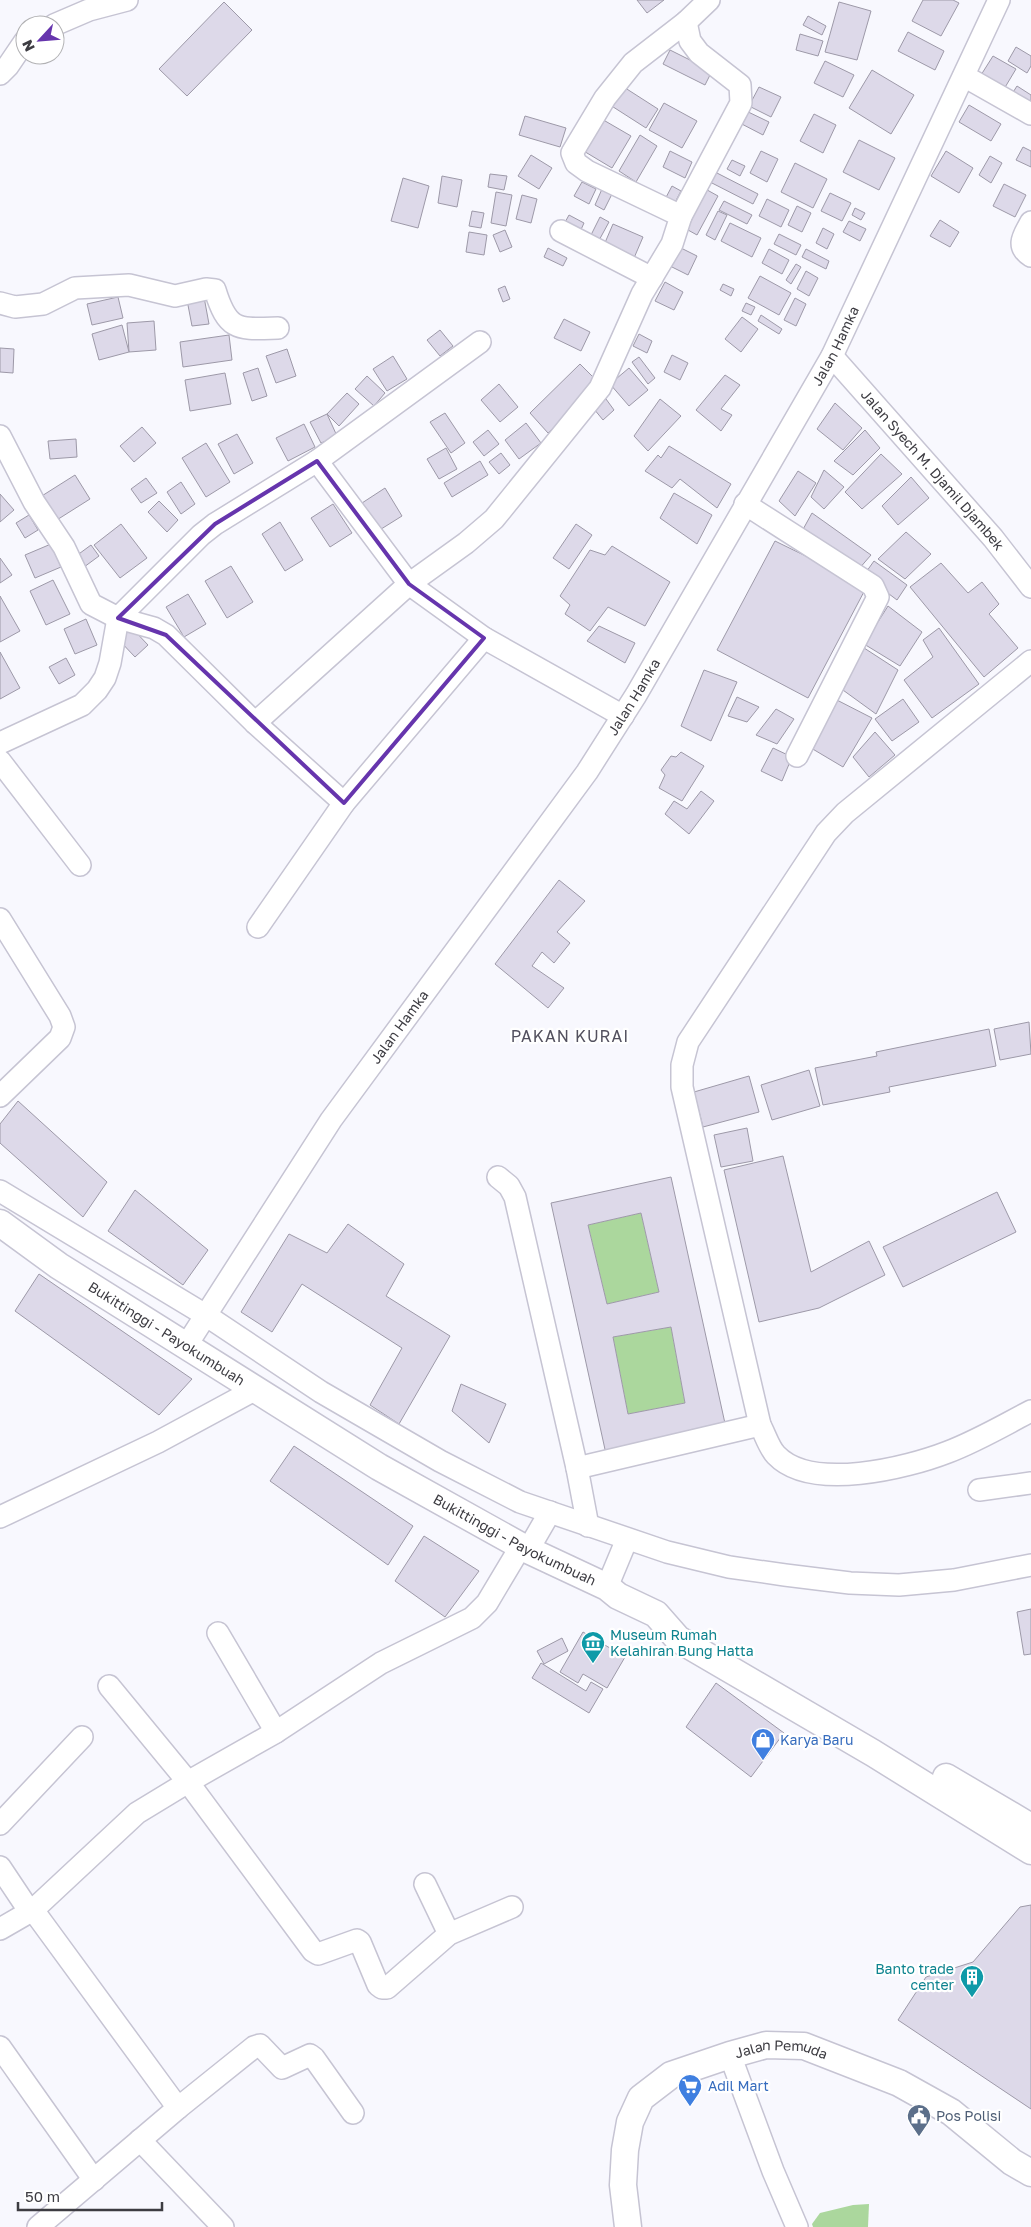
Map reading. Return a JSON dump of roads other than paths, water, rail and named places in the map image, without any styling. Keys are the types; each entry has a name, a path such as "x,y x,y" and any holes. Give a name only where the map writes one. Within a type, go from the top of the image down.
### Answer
{"main road":[{"name":"Bukittinggi - Payokumbuah","path":"0,1223 59,1266 380,1467 525,1548 608,1587 618,1596 656,1614 678,1639 864,1748 1031,1850"},
{"path":"656,1614 689,1626 1031,1827"},
{"name":"Jalan Pemuda","path":"628,2227 623,2185 625,2150 630,2122 641,2098 671,2075 766,2045 804,2046 900,2083 952,2112 1012,2162 1031,2173"}],"street":[{"path":"65,20 89,10 127,0"},
{"path":"681,216 586,171 576,163 572,153 605,98 633,63 686,22 710,0"},
{"name":"Jalan Hamka","path":"186,1346 331,1120 587,772 623,716 832,356 999,0"},
{"path":"256,723 409,584 472,539 494,519 600,388 642,294 672,244 681,216 741,103 740,84 699,53 690,41 686,22"},
{"path":"0,74 15,56"},
{"path":"964,76 1031,114"},
{"path":"1031,222 1021,245 1025,252 1031,256"},
{"path":"560,231 652,278"},
{"path":"0,303 16,307 43,304 75,288 129,285 175,296 206,289 215,290 222,313 236,325 248,329 278,328"},
{"path":"0,743 82,705 97,690 105,678 110,663 118,618 201,535 215,524 317,461 480,342"},
{"name":"Jalan Syech M. Djamil Djambek","path":"832,356 993,538 1031,587"},
{"path":"0,436 34,502 64,547 91,604 118,618 154,628 166,635 256,723 344,803"},
{"path":"317,461 409,584 484,638 623,716"},
{"path":"745,504 873,586 878,597 797,756"},
{"path":"258,927 344,803 484,638"},
{"path":"1031,661 836,821 826,833 688,1042 682,1065 682,1086 760,1425 776,1455 802,1472 833,1476 874,1471 949,1452 1031,1412"},
{"path":"0,760 80,865"},
{"path":"0,920 60,1016 64,1028 60,1038 0,1096"},
{"path":"498,1177 508,1186 515,1197 577,1468 588,1526"},
{"path":"0,1191 207,1316 346,1407 449,1465 520,1502 667,1552 728,1567 850,1583 899,1585 954,1580 1031,1566"},
{"path":"0,1517 158,1442 256,1389"},
{"path":"577,1468 760,1425"},
{"path":"979,1490 1031,1483"},
{"path":"0,1929 31,1911 127,1821 188,1782 276,1732 381,1663 472,1618 487,1603 550,1512"},
{"path":"608,1587 627,1538"},
{"path":"218,1633 276,1732"},
{"path":"110,1686 188,1782 313,1952 318,1954 357,1940 360,1942 378,1985 382,1988 387,1988 449,1934 512,1907"},
{"path":"0,1824 82,1737"},
{"path":"0,1867 178,2108"},
{"path":"425,1884 449,1934"},
{"path":"38,2227 178,2108 254,2047 260,2045 282,2068 310,2055 353,2113"},
{"path":"0,2048 94,2180"},
{"path":"730,2055 773,2171 797,2227"},
{"path":"140,2140 223,2227"}],"place":[{"name":"Museum Rumah Kelahiran Bung Hatta","path":"593,1664"},
{"name":"Karya Baru","path":"763,1761"},
{"name":"Banto trade center","path":"972,1998"},
{"name":"Adil Mart","path":"690,2107"},
{"name":"Pos Polisi","path":"919,2137"}],"district":[{"name":"PAKAN KURAI","path":"570,1036"}]}
